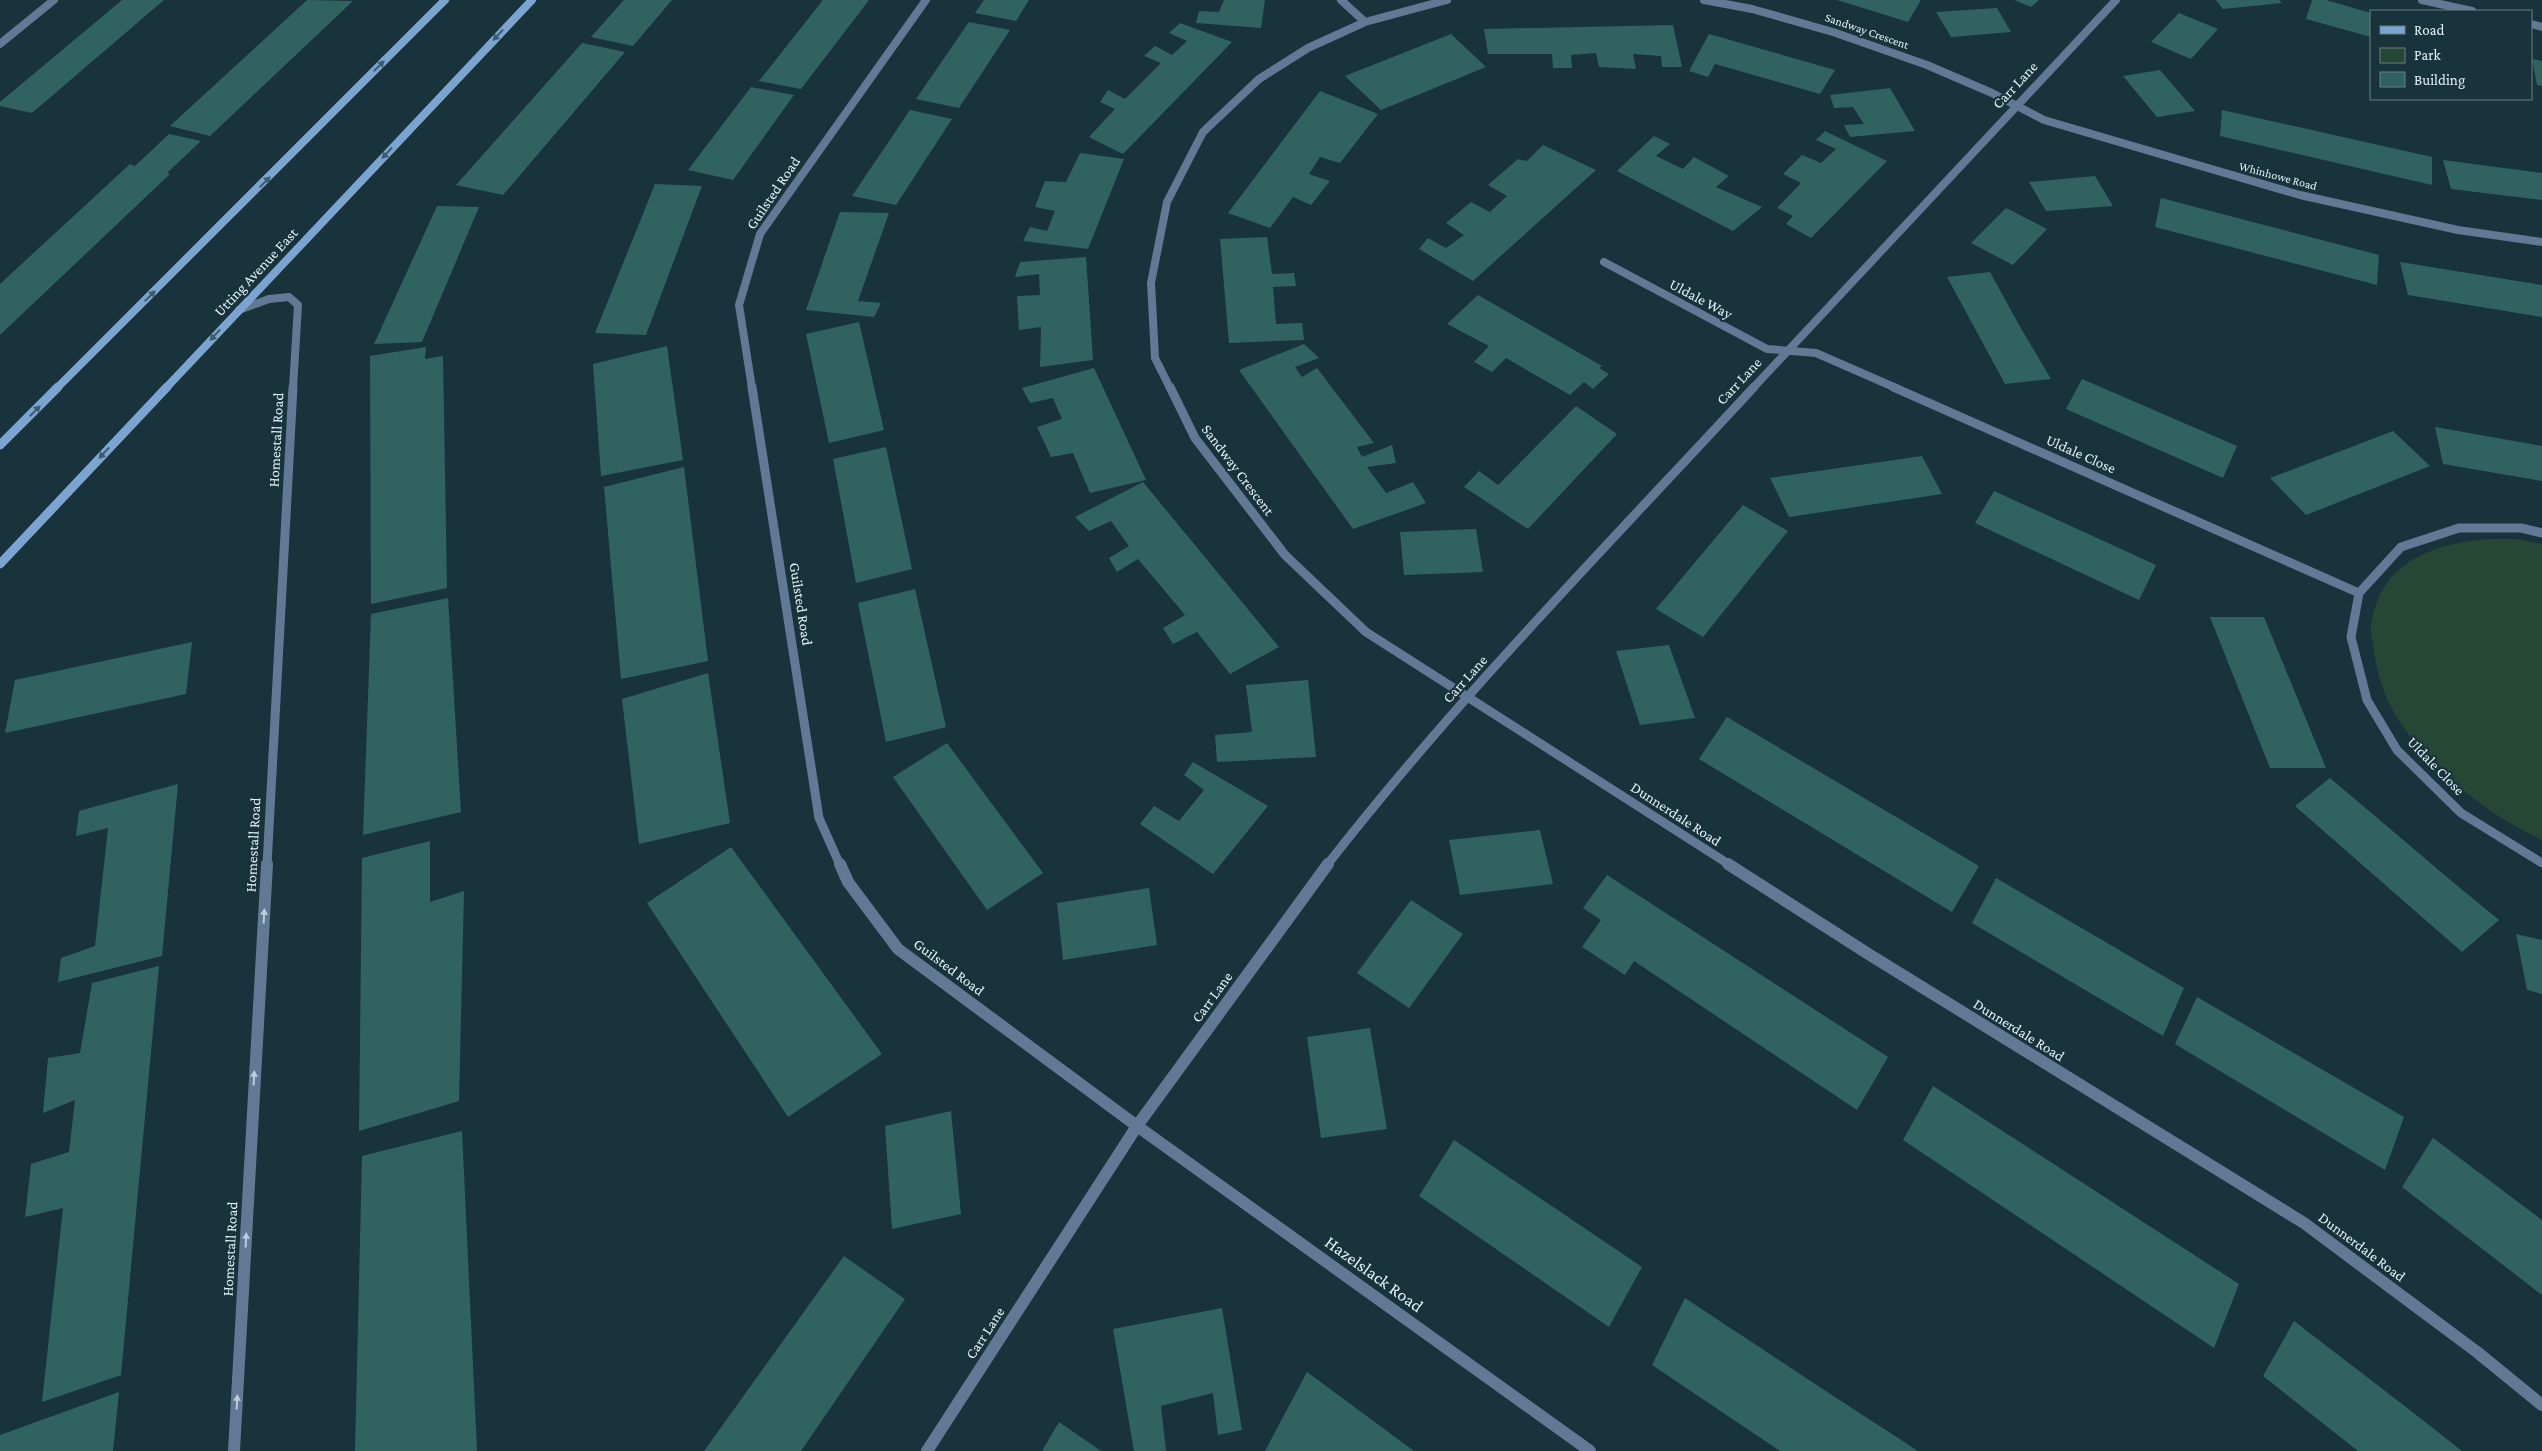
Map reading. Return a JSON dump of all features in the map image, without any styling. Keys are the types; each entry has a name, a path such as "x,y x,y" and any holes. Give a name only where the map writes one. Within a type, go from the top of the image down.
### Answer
{"street":[{"path":"0,44 54,0"},
{"path":"0,445 445,0"},
{"name":"Utting Avenue East","path":"0,564 532,0"},
{"name":"Guilsted Road","path":"926,0 760,234 739,305 819,818 848,882 898,949 1137,1126"},
{"path":"1341,0 1365,22"},
{"name":"Sandway Crescent","path":"1447,0 1365,22 1308,48 1259,79 1203,132 1167,202 1151,283 1155,358 1195,438 1285,555 1366,632 1467,698"},
{"name":"Sandway Crescent","path":"1704,0 1752,9 1833,32 1927,65 1992,93 2016,106"},
{"name":"Carr Lane","path":"927,1451 1137,1126 1316,880 1385,791 1467,698 2116,0"},
{"path":"2422,0 2467,10"},
{"name":"Whinhowe Road","path":"2016,106 2044,120 2300,195 2458,230 2542,242"},
{"name":"Uldale Way","path":"1604,262 1767,349 1789,350"},
{"name":"Homestall Road","path":"234,1451 298,305 289,297 270,299 239,310"},
{"name":"Uldale Close","path":"1789,350 1816,353 2359,593 2351,637 2367,700 2398,750 2461,813 2542,863"},
{"path":"2359,593 2401,547 2409,544 2458,528 2521,528 2542,533"},
{"name":"Dunnerdale Road","path":"1467,698 1870,955 2304,1223 2478,1352 2542,1405"},
{"name":"Hazelslack Road","path":"1137,1126 1590,1451"}],"green space":[{"path":"2489,539 2517,539 2542,544 2542,840 2522,830 2483,805 2465,792 2431,760 2402,725 2392,708 2375,661 2371,625 2377,603 2386,585 2398,571 2412,560 2429,552 2448,546"}],"building":[{"path":"122,0 164,0 32,113 0,106 0,102"},
{"path":"307,0 353,1 210,136 170,126"},
{"path":"624,0 672,0 633,46 591,37"},
{"path":"823,0 869,0 801,89 759,81"},
{"path":"984,0 1029,0 1016,21 975,13"},
{"path":"1224,0 1265,0 1261,28 1196,23 1199,11 1219,12"},
{"path":"1837,0 1921,0 1908,22"},
{"path":"2014,0 2039,0 2031,7"},
{"path":"2216,0 2279,0 2282,3 2223,9"},
{"path":"2312,0 2326,0 2370,13 2370,37 2306,19"},
{"path":"1997,8 2011,32 1951,37 1936,12"},
{"path":"2179,13 2218,29 2191,59 2151,42"},
{"path":"969,22 1010,30 959,108 916,99"},
{"path":"1180,23 1232,42 1123,154 1089,137 1115,109 1100,102 1108,90 1125,99 1161,63 1144,56 1155,46 1172,55 1187,41 1169,33"},
{"path":"1673,25 1682,67 1662,67 1661,56 1633,54 1636,69 1599,67 1596,53 1571,55 1572,68 1553,68 1552,54 1488,54 1484,29"},
{"path":"1451,34 1486,67 1381,110 1345,76"},
{"path":"1709,34 1835,70 1820,94 1715,64 1708,77 1689,71"},
{"path":"582,43 625,52 503,195 456,185"},
{"path":"2532,59 2542,61 2542,86 2537,85"},
{"path":"2160,70 2195,111 2157,117 2123,76"},
{"path":"751,87 794,95 733,180 688,170"},
{"path":"1890,88 1915,131 1850,137 1844,125 1864,124 1853,107 1834,108 1830,95"},
{"path":"1320,91 1378,114 1340,163 1320,157 1309,174 1330,181 1311,205 1293,197 1270,228 1228,213"},
{"path":"910,110 952,119 896,205 852,196"},
{"path":"2222,110 2432,157 2432,185 2220,136"},
{"path":"1825,131 1887,161 1811,238 1786,224 1793,216 1777,208 1801,183 1783,174 1802,155 1821,163 1836,149 1816,140"},
{"path":"169,134 201,141 167,173 170,174 0,335 0,284 130,164 135,166"},
{"path":"1654,136 1670,144 1656,156 1683,169 1694,157 1729,176 1716,187 1762,207 1733,231 1617,171"},
{"path":"1543,145 1596,170 1473,281 1419,249 1428,238 1446,248 1464,235 1446,223 1471,202 1490,212 1507,196 1488,185 1518,159 1527,161"},
{"path":"1080,153 1124,159 1088,249 1023,241 1030,227 1047,231 1055,211 1035,207 1045,181 1066,182"},
{"path":"2443,160 2542,173 2542,200 2451,189"},
{"path":"2095,176 2113,206 2046,211 2029,182"},
{"path":"655,184 702,186 646,335 595,333"},
{"path":"2161,198 2379,255 2377,285 2155,227"},
{"path":"437,206 479,207 422,342 374,344"},
{"path":"2006,208 2047,229 2013,265 1971,243"},
{"path":"840,212 889,213 858,301 881,303 874,317 806,310"},
{"path":"1267,237 1272,274 1294,273 1296,286 1273,287 1276,324 1302,323 1304,340 1229,343 1220,239"},
{"path":"1086,257 1093,360 1040,367 1041,327 1019,330 1017,296 1040,295 1039,274 1015,277 1020,262"},
{"path":"2400,262 2542,285 2542,317 2408,295"},
{"path":"1990,272 2051,379 2005,384 1947,277"},
{"path":"1478,295 1602,366 1599,368 1609,374 1593,389 1584,382 1570,395 1506,358 1492,372 1474,362 1489,346 1447,324"},
{"path":"859,322 884,430 829,443 806,334"},
{"path":"1304,344 1319,358 1295,367 1302,377 1317,368 1374,443 1357,447 1362,457 1392,445 1396,463 1367,467 1386,493 1413,482 1426,503 1353,529 1239,370"},
{"path":"667,346 683,460 601,476 593,364"},
{"path":"426,347 425,359 443,356 447,588 371,604 370,356"},
{"path":"1094,368 1146,480 1090,493 1073,453 1051,457 1037,427 1062,419 1053,398 1030,403 1022,388"},
{"path":"2082,379 2237,446 2223,478 2066,409"},
{"path":"1576,406 1617,434 1528,529 1464,487 1479,471 1498,485"},
{"path":"2435,427 2542,446 2542,481 2443,464"},
{"path":"2393,431 2430,466 2306,515 2270,478"},
{"path":"886,447 912,569 856,583 833,459"},
{"path":"1922,456 1942,494 1789,517 1770,478"},
{"path":"684,467 708,661 621,679 604,487"},
{"path":"1143,482 1279,647 1230,674 1197,632 1173,644 1163,628 1185,615 1138,559 1117,572 1109,558 1129,546 1111,521 1089,531 1075,517"},
{"path":"1994,491 2156,565 2139,600 1975,523"},
{"path":"1743,505 1788,531 1703,637 1656,609"},
{"path":"1476,529 1483,572 1404,575 1400,532"},
{"path":"915,589 946,727 886,742 858,603"},
{"path":"448,598 461,812 363,835 371,614"},
{"path":"2210,617 2264,617 2326,768 2270,768"},
{"path":"192,642 186,694 5,733 15,680"},
{"path":"1669,645 1695,718 1640,725 1616,651"},
{"path":"708,673 730,823 639,844 622,699"},
{"path":"1308,680 1316,757 1217,762 1215,735 1252,732 1246,685"},
{"path":"1727,717 1979,866 1952,912 1699,759"},
{"path":"947,743 1043,873 987,910 893,777"},
{"path":"1193,762 1268,806 1213,874 1140,824 1154,806 1179,821 1204,790 1184,775"},
{"path":"2330,778 2499,920 2462,952 2295,806"},
{"path":"178,784 162,956 58,982 61,958 95,946 108,828 76,836 79,811"},
{"path":"1540,830 1553,884 1460,895 1449,840"},
{"path":"430,841 430,902 464,891 459,1101 359,1131 362,858"},
{"path":"731,847 882,1054 788,1117 647,903"},
{"path":"1607,875 1888,1057 1857,1110 1634,961 1625,975 1582,947 1601,920 1583,908"},
{"path":"1996,878 2184,988 2163,1036 1972,923"},
{"path":"1149,888 1157,945 1063,960 1057,903"},
{"path":"1411,900 1463,934 1409,1008 1357,973"},
{"path":"2516,934 2542,940 2542,994 2527,990"},
{"path":"159,966 121,1375 42,1402 63,1208 25,1217 31,1164 69,1152 75,1100 43,1113 48,1058 80,1053 92,983"},
{"path":"2197,997 2404,1117 2385,1170 2175,1044"},
{"path":"1370,1028 1387,1129 1321,1138 1307,1037"},
{"path":"1933,1086 2239,1284 2214,1348 1903,1140"},
{"path":"951,1111 961,1214 892,1229 885,1126"},
{"path":"462,1131 477,1451 355,1451 362,1156"},
{"path":"2433,1138 2542,1220 2542,1295 2402,1187"},
{"path":"1454,1140 1642,1267 1609,1327 1419,1196"},
{"path":"844,1256 905,1299 801,1451 704,1451"},
{"path":"1685,1298 1918,1451 1780,1451 1652,1365"},
{"path":"1222,1308 1242,1430 1218,1435 1213,1393 1161,1406 1166,1451 1134,1451 1113,1329"},
{"path":"2294,1321 2462,1451 2358,1451 2263,1376"},
{"path":"1307,1372 1414,1451 1265,1451"},
{"path":"119,1392 113,1451 0,1451 0,1435"},
{"path":"1059,1422 1101,1451 1042,1451"}]}
